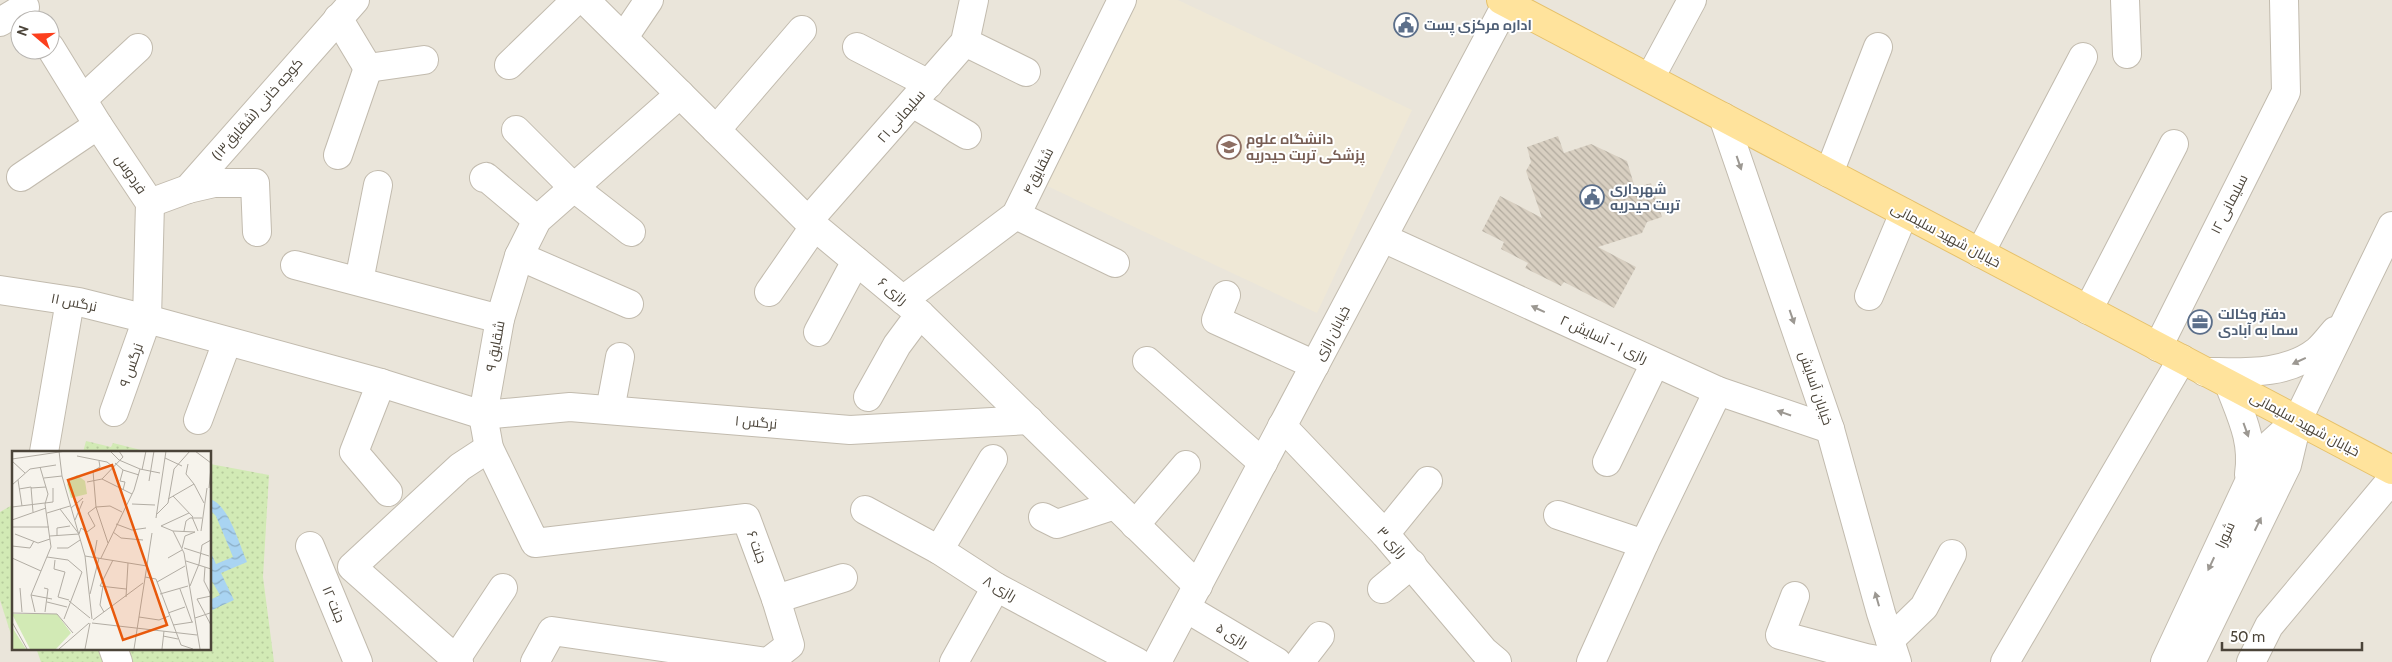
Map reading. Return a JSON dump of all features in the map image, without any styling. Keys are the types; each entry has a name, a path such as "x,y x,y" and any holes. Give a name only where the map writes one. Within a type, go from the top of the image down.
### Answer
{"main road":[{"name":"خیابان شهید سلیمانی","path":"1504,2 2392,470"}],"street":[{"path":"509,65 576,0"},
{"name":"رازی ۶","path":"585,0 811,224 912,307 1135,524 1192,597"},
{"path":"624,37 649,0"},
{"name":"سلیمانی ۲۱","path":"769,292 811,224 965,42 974,0"},
{"name":"شقایق۴","path":"868,396 897,345 912,307 1016,215 1122,0"},
{"path":"1650,78 1692,0"},
{"path":"2125,0 2126,54"},
{"name":"سلیمانی ۱۲","path":"2158,347 2286,92 2284,0"},
{"name":"خیابان رازی","path":"1157,662 1316,364 1504,2"},
{"path":"0,22 26,9"},
{"path":"338,156 368,68 346,9"},
{"name":"کوچه خانی (شقایق۱۳)","path":"150,203 188,189 346,9"},
{"path":"716,130 802,30"},
{"path":"965,42 1026,72"},
{"path":"857,47 920,94 967,135"},
{"path":"1829,173 1878,47"},
{"path":"82,99 138,48"},
{"path":"1980,253 2084,57"},
{"name":"فردوس","path":"58,60 98,125 150,203 147,319"},
{"path":"368,68 424,60"},
{"name":"شقایق ۹","path":"648,528 535,543 489,448 483,415 500,319 519,256 536,220 680,94"},
{"name":"خیابان آسایش","path":"1723,117 1830,429 1892,655"},
{"path":"21,177 98,125"},
{"path":"516,130 573,187 631,232"},
{"path":"2088,310 2174,144"},
{"path":"484,178 486,177 536,220"},
{"path":"188,189 214,183 255,183 257,232"},
{"path":"359,281 378,185"},
{"path":"1869,296 1904,213"},
{"path":"1016,215 1115,263"},
{"name":"شورا","path":"2191,662 2287,465 2298,419 2392,226"},
{"name":"رازی ۱ - آسایش ۲","path":"1382,238 1718,392 1830,429"},
{"path":"519,256 629,304"},
{"path":"818,332 856,261"},
{"path":"296,265 500,319"},
{"name":"نرگس ۱۱","path":"0,290 70,301 147,319 381,384 483,415"},
{"path":"1226,295 1216,320 1316,364"},
{"path":"44,451 70,301"},
{"path":"2005,662 2193,366 2264,371 2295,363 2317,351 2347,317"},
{"name":"نرگس ۹","path":"114,412 147,319"},
{"path":"198,420 227,342"},
{"path":"610,410 620,357"},
{"path":"1147,361 1263,463"},
{"path":"1607,462 1655,363"},
{"path":"381,384 354,452 388,492"},
{"path":"2229,384 2250,440 2252,457 2248,485"},
{"path":"1591,662 1644,544 1718,392"},
{"name":"نرگس ۱","path":"483,415 570,407 850,430 1029,420"},
{"name":"شورا","path":"2165,662 2264,450 2298,419"},
{"name":"رازی ۳","path":"1282,426 1412,564 1484,658"},
{"path":"489,448 460,467 352,567 457,661 503,588"},
{"path":"939,550 993,460"},
{"path":"1135,524 1186,465"},
{"path":"2251,662 2269,626 2392,479"},
{"path":"1385,534 1428,481"},
{"path":"1043,517 1057,524 1115,505"},
{"name":"رازی ۸","path":"865,510 939,550 996,587 1137,662"},
{"path":"1558,515 1644,544"},
{"name":"جنت ۶","path":"648,528 746,518 776,599 790,645 767,662"},
{"name":"جنت ۱۲","path":"310,546 358,662"},
{"path":"1795,596 1780,635 1866,658 1892,655 1924,607 1952,554"},
{"path":"1382,589 1412,564"},
{"path":"776,599 843,578"},
{"path":"954,662 996,587"},
{"name":"رازی ۵","path":"1192,597 1278,662"},
{"path":"535,662 552,631 767,662"},
{"path":"1300,662 1320,636"}],"shaded area":[{"path":"0,0 2392,0 2392,662 0,662"},
{"name":"دانشگاه علوم پزشکی تربت حیدریه","path":"1132,0 1178,0 1412,110 1317,313 1045,185"}],"green space":[{"path":"86,441 111,447 113,443 145,451 83,451"},
{"path":"211,464 269,475 263,577 274,662 41,662 37,650 211,650"},
{"path":"12,505 12,638 0,600 0,512"}],"water":[{"path":"211,500 223,509 228,517 247,562 221,573 234,600 211,611 211,600 220,595 211,580 211,553 216,564 233,557 216,516 211,511"}],"building":[{"path":"1558,136 1564,153 1591,144 1627,161 1635,188 1651,183 1662,217 1647,222 1642,233 1598,247 1636,267 1614,308 1564,282 1561,286 1525,268 1528,263 1501,249 1504,242 1482,231 1500,196 1542,218 1526,171 1531,162 1527,147"}],"place":[{"name":"اداره مرکزی پست","path":"1406,25"},
{"name":"دانشگاه علوم پزشکی تربت حیدریه","path":"1229,147"},
{"name":"شهرداری تربت حیدریه","path":"1592,197"},
{"name":"دفتر وکالت سما به آبادی","path":"2200,322"}]}
